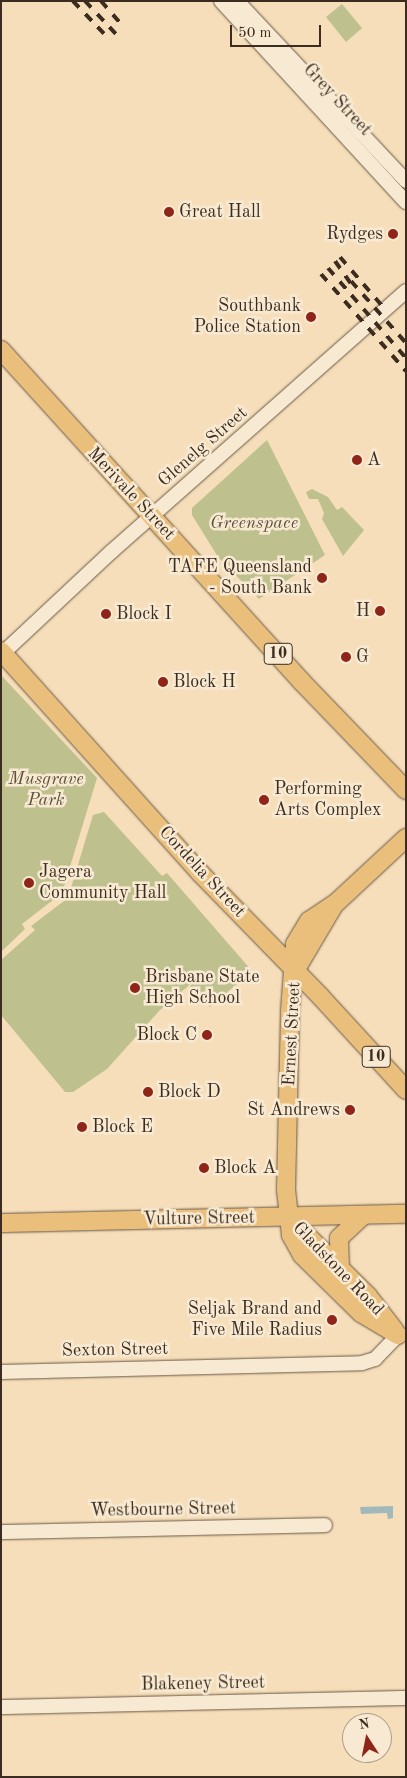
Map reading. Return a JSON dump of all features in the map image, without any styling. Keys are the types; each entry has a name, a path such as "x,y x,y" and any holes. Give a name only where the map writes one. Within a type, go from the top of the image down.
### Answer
{"main road":[{"name":"Merivale Street","path":"1,350 406,790"},
{"name":"Cordelia Street","path":"2,652 200,872 406,1090"},
{"name":"Ernest Street","path":"288,1217 290,1011 295,971 336,903 406,838"},
{"name":"Vulture Street","path":"1,1223 403,1215"},
{"path":"340,1268 339,1238 363,1216"},
{"name":"Gladstone Road","path":"288,1217 374,1302 402,1339"},
{"name":"Gladstone Road","path":"288,1217 294,1243 307,1261 361,1313 402,1339"}],"street":[{"name":"Grey Street","path":"221,1 406,202"},
{"name":"Grey Street","path":"237,1 406,181"},
{"name":"Glenelg Street","path":"2,652 406,291"},
{"name":"Sexton Street","path":"1,1372 362,1363 375,1358 402,1339"},
{"name":"Westbourne Street","path":"1,1532 325,1525"},
{"name":"Blakeney Street","path":"1,1707 406,1698"}],"green space":[{"path":"342,4 362,28 346,42 326,17"},
{"name":"Greenspace","path":"267,440 325,555 259,599 218,557 192,515 192,508"},
{"path":"312,489 328,497 337,510 342,507 364,530 343,556 322,519 324,513 318,499 309,499 306,492"},
{"name":"Musgrave Park","path":"1,675 97,778 62,893 22,924 25,929 1,952"},
{"path":"104,812 162,876 167,873 252,971 210,1007 190,986 208,969 160,1010 107,1069 73,1092 65,1092 1,1015 1,960 35,930 31,926 68,898 93,815"}],"water":[{"path":"393,1506 393,1518 388,1519 387,1513 361,1514 360,1507"}],"railway":[{"path":"73,1 110,40"},
{"path":"85,1 116,34"},
{"path":"101,1 124,27"},
{"path":"340,257 384,308"},
{"path":"335,261 353,287"},
{"path":"328,268 406,358"},
{"path":"321,274 406,371"},
{"path":"351,281 406,343"}],"place":[{"name":"Great Hall","path":"169,212"},
{"name":"Rydges","path":"393,234"},
{"name":"Southbank Police Station","path":"311,317"},
{"name":"A","path":"357,460"},
{"name":"TAFE Queensland - South Bank","path":"322,578"},
{"name":"H","path":"380,611"},
{"name":"Block I","path":"106,614"},
{"name":"G","path":"346,657"},
{"name":"Block H","path":"163,682"},
{"name":"Performing Arts Complex","path":"264,800"},
{"name":"Jagera Community Hall","path":"29,883"},
{"name":"Brisbane State High School","path":"135,988"},
{"name":"Block C","path":"207,1035"},
{"name":"Block D","path":"148,1092"},
{"name":"St Andrews","path":"350,1110"},
{"name":"Block E","path":"82,1127"},
{"name":"Block A","path":"204,1168"},
{"name":"Seljak Brand and Five Mile Radius","path":"332,1320"}]}
